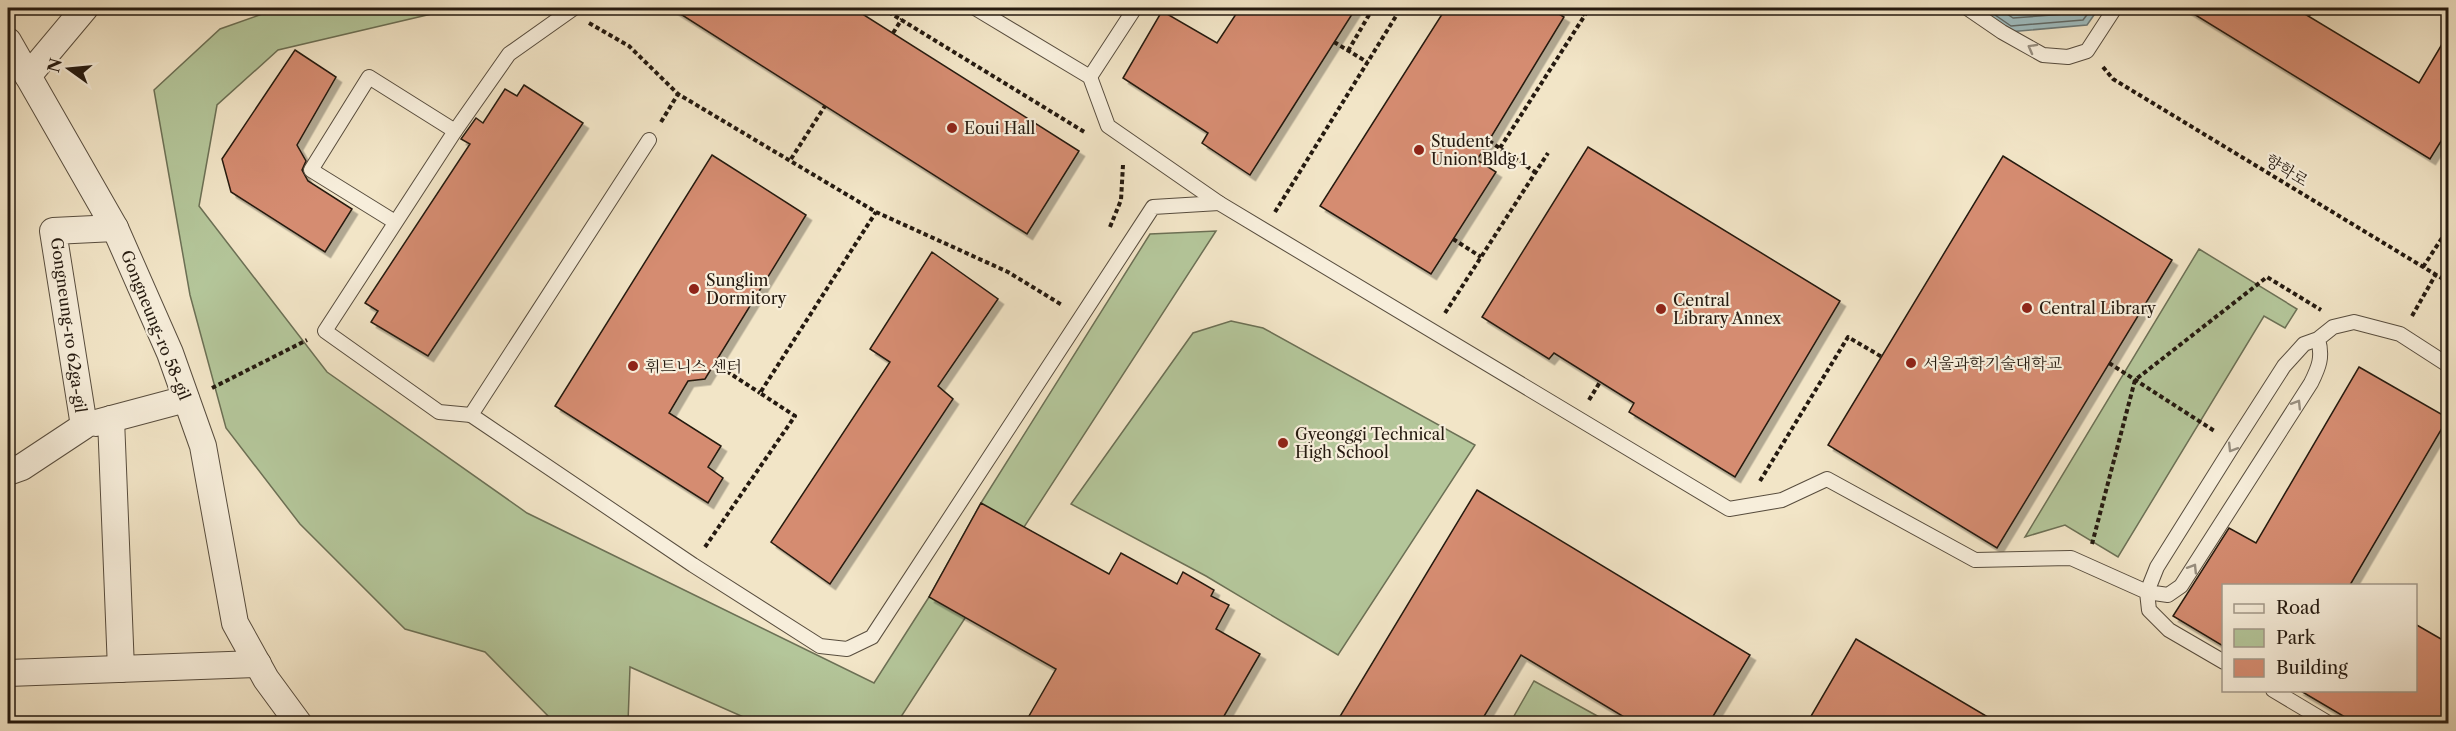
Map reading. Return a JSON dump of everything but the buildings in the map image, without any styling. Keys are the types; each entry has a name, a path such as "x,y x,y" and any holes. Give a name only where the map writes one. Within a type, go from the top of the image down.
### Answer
{"street":[{"path":"28,76 86,8"},
{"name":"Gongneung-ro 58-gil","path":"8,41 115,228 170,353 203,446 235,622 266,679 300,723"},
{"name":"Gongneung-ro 62ga-gil","path":"8,472 22,467 84,426 53,231 115,228"},
{"path":"84,426 186,399"},
{"path":"111,419 121,669"},
{"path":"8,673 258,664"}],"lane":[{"path":"975,8 1089,77 1108,126 1219,203 1729,509 1782,500 1827,479 1975,560 2071,558 2147,592 2168,595 2181,586 2310,383 2320,365 2321,350 2318,339"},
{"path":"1089,77 1135,8"},
{"path":"1967,8 2002,32 2043,55 2068,57 2087,51 2115,8"},
{"path":"572,10 509,54 455,131 325,331 439,412 471,415 693,566 820,646 847,650 872,637 1153,207 1219,203"},
{"path":"395,222 311,170 369,77 455,131"},
{"path":"471,415 649,140"},
{"path":"2222,661 2169,630 2149,610 2147,592 2157,567 2294,353 2304,344 2318,339 2333,327 2354,322 2400,334 2448,365"},
{"path":"2276,692 2330,723"}],"path":[{"path":"882,8 1092,136"},
{"path":"1348,51 1373,8"},
{"path":"1264,231 1401,8"},
{"path":"1500,148 1585,15 1575,8"},
{"path":"2308,15 2318,8"},
{"path":"572,10 629,46 678,94 791,159 876,212 1008,272 1080,316"},
{"path":"893,33 902,19"},
{"path":"1334,42 1367,62"},
{"name":"향학로","path":"2113,79 2448,282"},
{"path":"649,140 678,94"},
{"path":"791,159 825,106"},
{"path":"1489,141 1535,172"},
{"path":"1433,331 1548,153"},
{"path":"1110,229 1121,200 1123,164 1117,156"},
{"path":"760,393 876,212"},
{"path":"2423,267 2448,229"},
{"path":"1453,239 1481,257"},
{"path":"2400,334 2436,274"},
{"path":"2086,565 2135,380 2267,277 2345,324"},
{"path":"1061,304 1067,295"},
{"path":"186,399 203,393 325,331"},
{"path":"1744,507 1848,337 1882,357"},
{"path":"693,566 795,416 714,363"},
{"path":"2109,363 2234,444"}],"green space":[{"path":"279,8 457,8 278,50 217,105 199,206 327,372 527,513 874,683 929,597 981,503 1150,234 1216,231 897,723 757,723 630,667 628,723 555,723 485,652 405,629 300,524 226,428 190,295 154,90 220,29"},
{"path":"2199,249 2297,309 2285,328 2264,316 2118,557 2065,525 2025,537"},
{"path":"1231,321 1263,328 1475,445 1338,655 1206,576 1071,504 1193,333"},
{"path":"1534,681 1610,723 1510,723"}],"water":[{"path":"1975,8 2099,8 2087,25 2008,32"}],"place":[{"name":"Eoui Hall","path":"952,128"},
{"name":"Student Union Bldg 1","path":"1419,150"},
{"name":"Sunglim Dormitory","path":"694,289"},
{"name":"Central Library","path":"2027,308"},
{"name":"Central Library Annex","path":"1661,309"},
{"name":"서울과학기술대학교","path":"1911,363"},
{"name":"휘트니스 센터","path":"633,366"},
{"name":"Gyeonggi Technical High School","path":"1283,443"}]}
